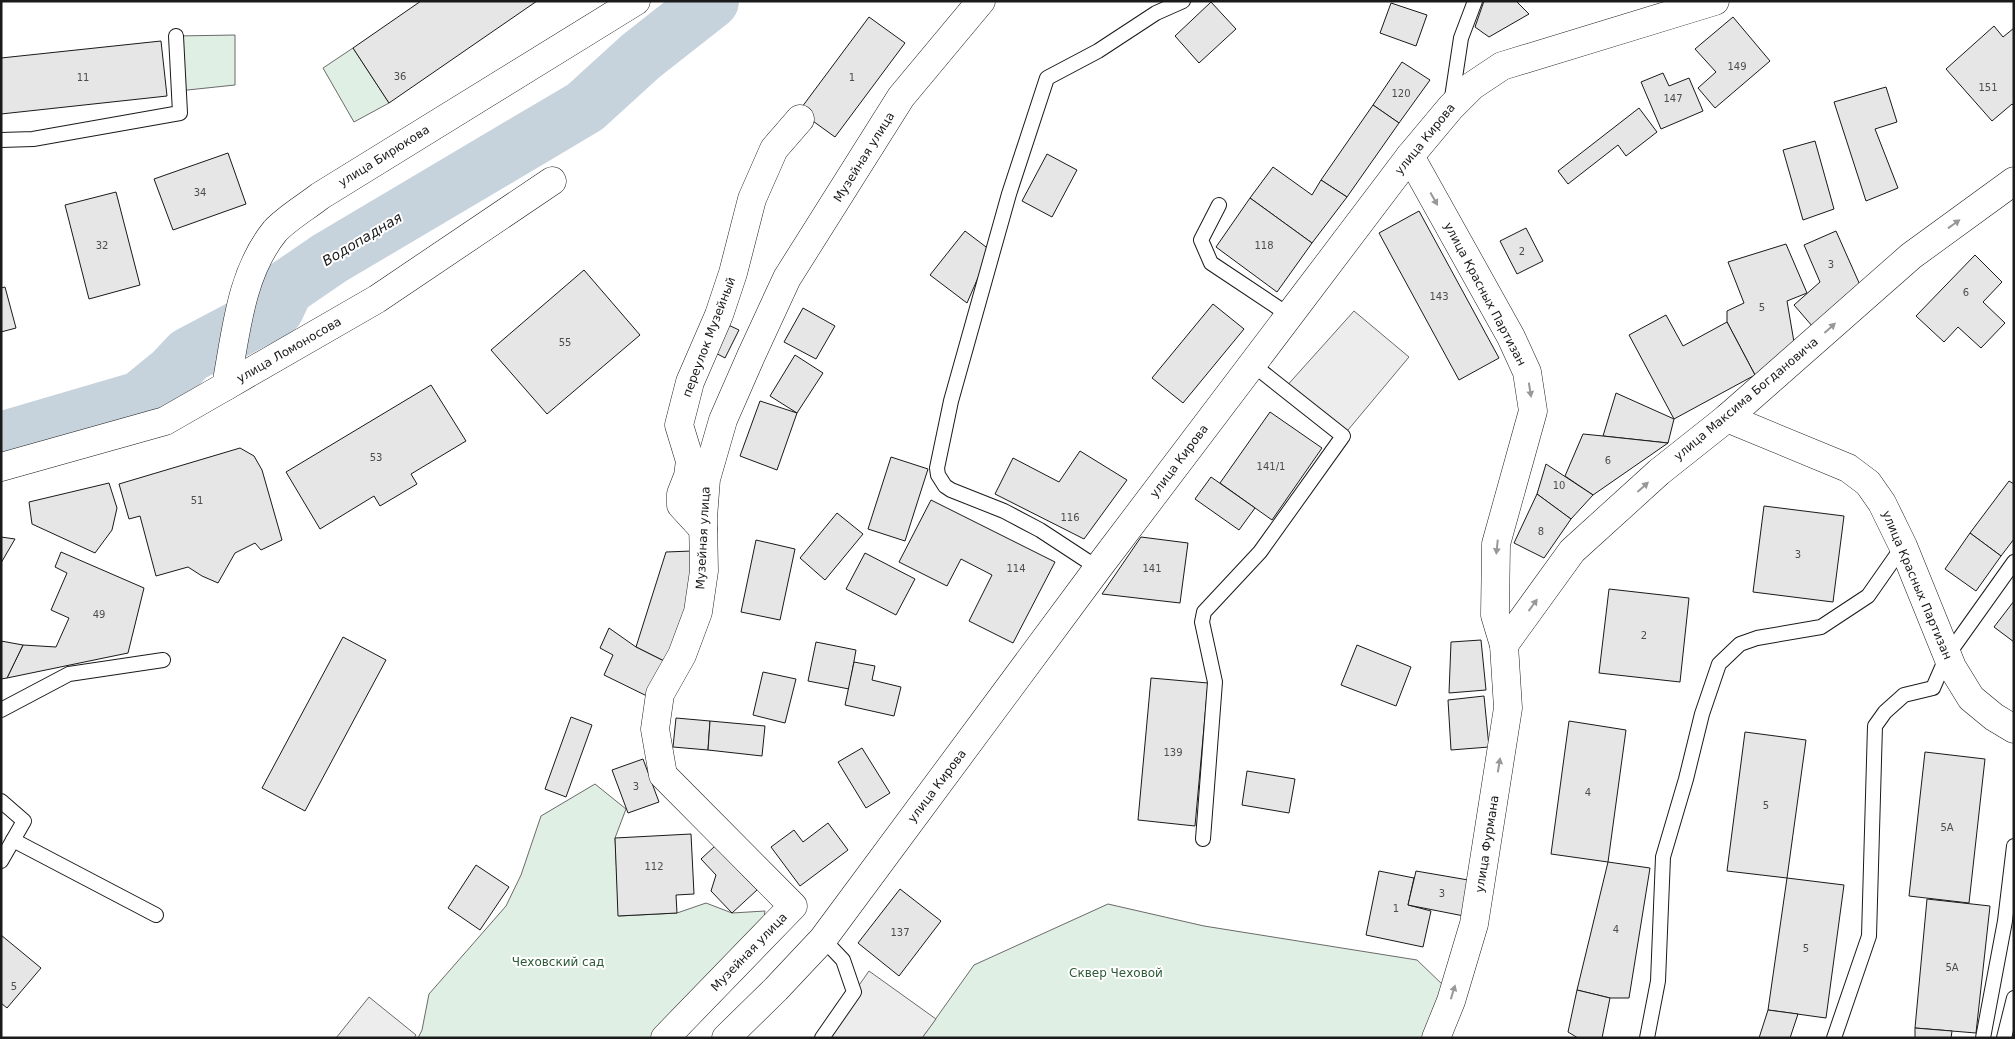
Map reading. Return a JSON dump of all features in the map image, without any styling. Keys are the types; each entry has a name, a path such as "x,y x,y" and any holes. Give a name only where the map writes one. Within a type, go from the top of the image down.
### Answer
{"street":[{"name":"улица Бирюкова","path":"226,386 243,293 260,254 276,230 320,196 636,1"},
{"name":"Музейная улица","path":"665,1038 793,906 663,775 655,729 660,694 682,655 698,612 704,571 703,529 706,479 723,420 787,278 901,97 981,1"},
{"name":"улица Кирова","path":"726,1038 822,940 1098,568 1289,315 1410,156 1451,107 1472,86 1502,66 1715,1"},
{"name":"переулок Музейный","path":"703,529 681,505 681,494 688,476 690,461 679,425 690,382 719,315 734,273 752,199 774,148 800,119"},
{"name":"улица Красных Партизан","path":"1410,156 1511,337 1527,372 1533,411 1496,544 1495,615 1504,645"},
{"name":"улица Ломоносова","path":"1,467 165,421 377,299 552,181"},
{"name":"улица Максима Богдановича","path":"1504,645 1572,551 1659,472 1727,418 1911,256 2014,181"},
{"name":"улица Красных Партизан","path":"1727,418 1848,468 1868,483 1877,496 1903,546 1952,667 1971,698 1994,717 2014,729"},
{"name":"улица Фурмана","path":"1436,1038 1450,1002 1474,924 1508,708 1504,645"}],"lane":[{"path":"1098,568 1040,530 1004,512 951,490 941,481 937,468 951,401 1009,194 1047,78 1098,52 1156,13 1183,1"},
{"path":"1451,107 1461,38 1475,1"},
{"path":"1,140 33,139 180,112 176,36"},
{"path":"1219,205 1201,240 1211,263 1289,315"},
{"path":"1203,839 1216,682 1202,622 1204,612 1260,552 1343,436 1252,364"},
{"path":"1647,1038 1658,981 1663,857 1686,779 1702,714 1719,664 1740,644 1758,638 1821,627 1868,596 1903,546"},
{"path":"1834,1038 1869,936 1875,726 1885,712 1904,695 1933,688 1947,656 2014,562"},
{"path":"1,710 69,674 163,660"},
{"path":"1,801 24,821 1,861"},
{"path":"13,840 156,915"},
{"path":"1983,1038 2005,921 2014,846"},
{"path":"822,940 843,960 854,992 822,1038"},
{"path":"2004,1038 2014,998"}],"green space":[{"path":"235,35 235,85 178,91 176,36"},
{"path":"353,48 389,103 354,122 323,68"},
{"name":"Чеховский сад","path":"595,784 626,809 615,838 619,916 677,913 706,903 732,913 765,911 758,954 674,1038 418,1038 422,1030 429,994 506,906 521,875 541,816"},
{"name":"Сквер Чеховой","path":"1108,904 1204,926 1417,960 1443,985 1423,1038 922,1038 974,965"}],"shaded area":[{"path":"1354,311 1409,357 1343,436 1284,389"},
{"path":"869,971 936,1019 922,1038 822,1038"},
{"path":"369,997 416,1035 414,1038 336,1038"}],"building":[{"path":"421,1 537,1 389,103 353,48"},
{"path":"1484,1 1516,1 1529,14 1489,37 1475,27"},
{"path":"1211,2 1236,29 1199,63 1175,36"},
{"path":"1391,3 1427,15 1416,46 1380,33"},
{"path":"869,17 905,43 835,137 799,111"},
{"path":"1733,17 1770,61 1715,108 1698,88 1716,72 1695,49"},
{"path":"1994,26 2003,37 2014,28 2014,106 2012,104 1992,121 1946,69"},
{"path":"161,41 167,96 1,114 1,58"},
{"path":"1402,62 1430,80 1399,123 1373,105"},
{"path":"1663,73 1669,86 1689,78 1703,111 1661,129 1641,82"},
{"path":"1886,87 1897,122 1875,129 1898,188 1866,201 1834,102"},
{"path":"1373,105 1399,123 1347,197 1321,180"},
{"path":"1639,108 1657,132 1626,156 1618,145 1568,184 1558,171"},
{"path":"1815,141 1834,209 1803,220 1783,150"},
{"path":"228,153 246,204 173,230 154,179"},
{"path":"1047,154 1077,170 1052,217 1022,201"},
{"path":"1273,167 1312,195 1321,180 1347,197 1312,243 1250,198"},
{"path":"116,192 140,285 89,299 65,205"},
{"path":"1250,198 1312,243 1277,292 1216,247"},
{"path":"1419,211 1499,358 1459,380 1379,233"},
{"path":"1526,228 1543,261 1517,274 1500,241"},
{"path":"965,231 990,250 967,303 930,275"},
{"path":"1836,231 1860,285 1813,327 1794,305 1820,282 1804,245"},
{"path":"1786,244 1807,293 1787,301 1794,342 1755,375 1727,322 1727,311 1744,303 1728,262"},
{"path":"1975,255 2002,282 1983,302 2005,323 1981,348 1958,327 1944,342 1916,316"},
{"path":"584,270 640,335 547,414 491,350"},
{"path":"5,287 16,328 1,332 1,288"},
{"path":"1213,304 1244,329 1183,403 1152,378"},
{"path":"803,308 835,326 816,359 784,342"},
{"path":"1666,315 1683,346 1727,322 1755,375 1674,419 1629,335"},
{"path":"722,322 739,330 725,358 708,349"},
{"path":"795,355 823,373 797,413 770,396"},
{"path":"431,385 466,441 411,474 417,484 380,506 374,496 320,529 286,472"},
{"path":"1616,393 1674,419 1668,443 1603,436"},
{"path":"760,401 797,413 777,470 740,456"},
{"path":"1270,412 1322,448 1272,520 1220,483"},
{"path":"1583,434 1668,443 1593,495 1565,476"},
{"path":"240,448 254,456 262,470 282,540 261,550 255,543 235,553 218,583 188,567 156,576 140,516 129,519 119,484"},
{"path":"1080,451 1127,480 1084,539 995,494 1013,458 1059,482"},
{"path":"891,457 928,469 905,541 868,529"},
{"path":"1546,464 1593,495 1571,519 1537,494"},
{"path":"1211,477 1255,508 1239,530 1195,499"},
{"path":"2009,481 2014,484 2014,539 2001,556 1970,533"},
{"path":"109,483 117,508 112,530 95,553 32,524 29,502"},
{"path":"1537,494 1571,519 1544,558 1514,543"},
{"path":"931,500 1055,562 1013,643 969,621 992,575 961,559 947,586 899,562"},
{"path":"1764,506 1844,516 1833,602 1753,592"},
{"path":"837,513 863,534 825,580 800,558"},
{"path":"1970,533 2001,556 1976,591 1945,569"},
{"path":"1,537 15,539 1,563"},
{"path":"1141,537 1188,543 1180,603 1102,594"},
{"path":"756,540 795,549 780,620 741,612"},
{"path":"692,551 693,601 664,661 636,647 666,552"},
{"path":"61,552 144,588 128,653 7,678 23,645 56,647 69,618 51,610 67,573 55,567"},
{"path":"865,553 915,579 896,615 846,589"},
{"path":"1609,589 1689,598 1680,682 1599,673"},
{"path":"2014,601 2014,642 1994,627"},
{"path":"609,628 636,647 664,661 651,698 604,675 613,655 600,648"},
{"path":"343,637 386,660 305,811 262,788"},
{"path":"1481,640 1486,690 1449,693 1451,642"},
{"path":"1,641 23,645 7,678 1,679"},
{"path":"816,642 856,650 849,689 808,681"},
{"path":"1357,645 1411,667 1396,706 1341,685"},
{"path":"854,662 875,666 872,680 901,687 894,716 845,705"},
{"path":"763,672 796,679 785,723 753,715"},
{"path":"1151,678 1208,683 1195,826 1138,820"},
{"path":"1484,696 1489,747 1451,750 1448,700"},
{"path":"571,717 592,725 566,797 545,789"},
{"path":"676,718 710,721 708,750 673,747"},
{"path":"710,721 765,726 762,756 708,750"},
{"path":"1569,721 1626,730 1608,862 1551,854"},
{"path":"1745,732 1806,740 1787,878 1727,871"},
{"path":"862,748 890,793 866,808 838,762"},
{"path":"1925,752 1985,759 1969,903 1909,896"},
{"path":"643,759 659,802 628,813 612,770"},
{"path":"1247,771 1295,779 1289,813 1242,805"},
{"path":"828,823 848,850 800,886 771,847 794,830 803,842"},
{"path":"691,834 694,894 676,895 677,913 618,916 615,838"},
{"path":"715,846 757,890 732,913 711,891 716,875 701,859"},
{"path":"1608,862 1650,868 1629,998 1610,998 1577,990"},
{"path":"476,865 509,887 480,930 448,908"},
{"path":"1379,871 1414,878 1408,905 1431,911 1423,947 1366,935"},
{"path":"1416,871 1474,881 1469,917 1408,905"},
{"path":"1787,878 1844,885 1826,1018 1768,1010"},
{"path":"900,889 941,921 899,976 858,943"},
{"path":"1927,899 1990,906 1976,1033 1915,1028"},
{"path":"1,935 41,968 7,1008 1,1003"},
{"path":"1577,990 1610,998 1602,1038 1578,1038 1568,1032"},
{"path":"1768,1010 1798,1014 1790,1038 1759,1038"},
{"path":"1915,1028 1952,1031 1951,1038 1915,1038"}],"waterway":[{"name":"Водопадная","path":"1,440 140,399 172,373 189,355 276,309 286,288 330,258 585,107 641,56 711,1"}]}
